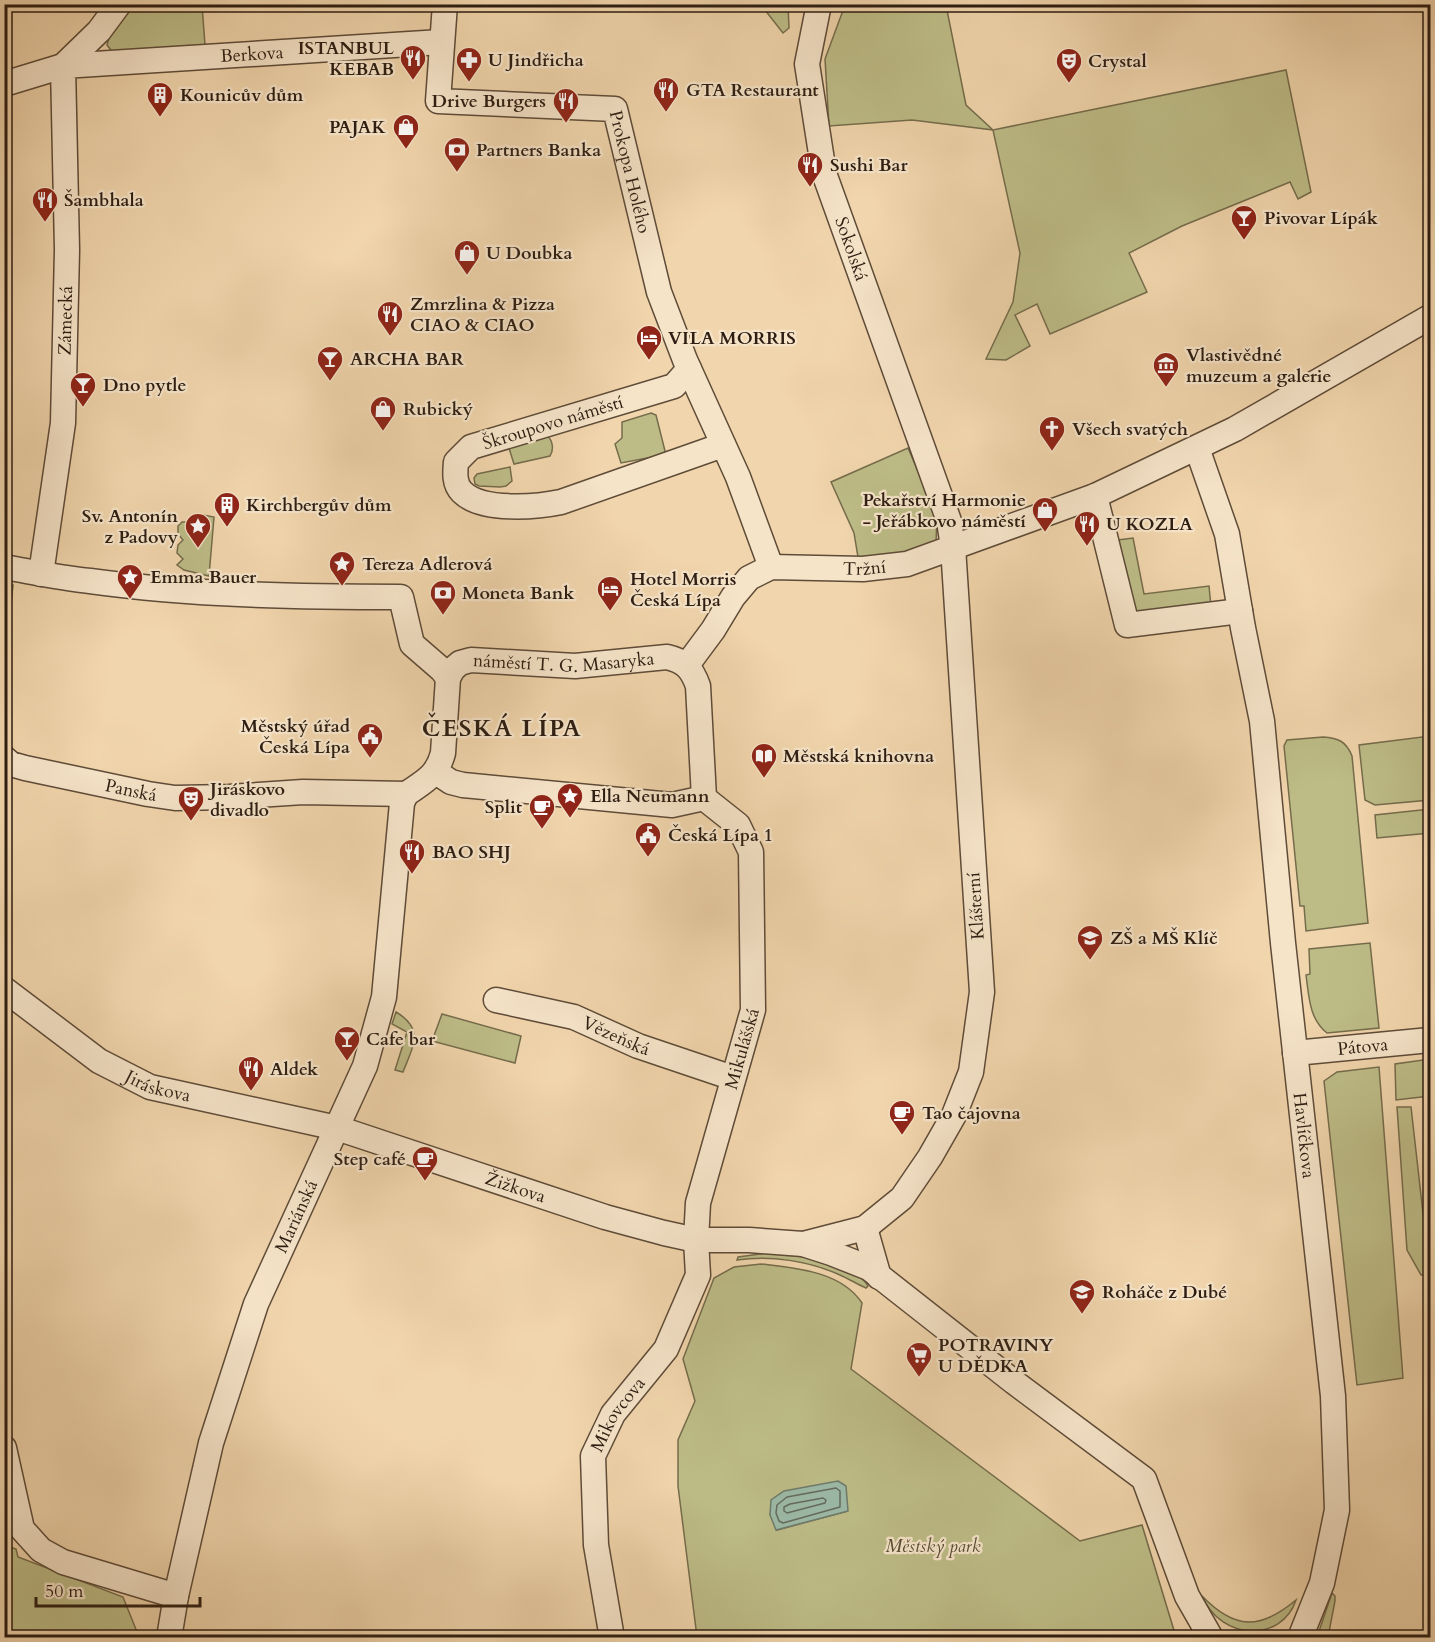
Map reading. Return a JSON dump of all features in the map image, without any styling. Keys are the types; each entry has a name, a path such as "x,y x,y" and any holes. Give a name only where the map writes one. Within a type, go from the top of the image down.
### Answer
{"street":[{"path":"4,84 63,66 99,31 119,4"},
{"path":"441,42 445,4"},
{"name":"Sokolská","path":"819,4 807,64 824,173 949,521 953,547"},
{"name":"Berkova","path":"63,66 441,42"},
{"name":"Prokopa Holého","path":"441,42 438,101 615,108 659,292 689,369"},
{"name":"Zámecká","path":"41,574 63,423 67,250 63,66"},
{"name":"Tržní","path":"771,567 863,569 907,564 1095,496 1235,429 1431,317"},
{"path":"406,794 436,772 451,782 463,785 672,805 704,798 698,686 694,673 687,665 713,630 733,597 749,578 771,567 738,477 689,369"},
{"name":"Škroupovo náměstí","path":"689,369 674,386 471,447 456,462 455,479 461,492 473,500 494,505 540,506 561,502 723,445"},
{"name":"Havlíčkova","path":"1197,448 1227,534 1241,619 1262,721 1295,1053 1333,1396 1337,1509 1322,1583 1300,1638"},
{"path":"1095,496 1127,625 1241,619"},
{"name":"Klášterní","path":"803,1244 865,1228 902,1198 930,1158 954,1115 971,1072 982,992 953,547"},
{"path":"4,567 41,574"},
{"name":"náměstí T. G. Masaryka","path":"41,574 181,590 293,597 401,597 412,645 442,670 448,678"},
{"name":"náměstí T. G. Masaryka","path":"436,772 443,753 448,678 460,663 471,660 575,666 667,657 687,665"},
{"name":"Panská","path":"4,758 11,764 25,768 175,798 303,792 406,794"},
{"name":"Mariánská","path":"170,1638 176,1596 211,1443 256,1304 365,1066 384,997 402,804 406,794"},
{"name":"Mikulášská","path":"696,1240 698,1203 753,1010 752,852 738,825 704,798"},
{"name":"Jiráskova","path":"4,989 99,1061 150,1087 337,1128"},
{"name":"Vězeňská","path":"496,1000 574,1017 638,1046 734,1078"},
{"name":"Pátova","path":"1295,1053 1431,1040"},
{"name":"Žižkova","path":"337,1128 605,1217 696,1240"},
{"path":"865,1228 879,1277"},
{"path":"696,1240 749,1240 803,1244 869,1269 1143,1479 1187,1596 1211,1638"},
{"name":"Mikovcova","path":"612,1638 596,1545 593,1456 613,1414 666,1349 698,1275 696,1240"},
{"path":"4,1448 22,1529 41,1550 63,1562 176,1596"}],"green space":[{"path":"131,5 202,5 205,45 114,54 107,45 112,28"},
{"path":"761,5 788,5 789,28 783,33"},
{"path":"845,5 946,5 966,105 993,130 912,120 829,126 825,59"},
{"path":"1286,70 1311,192 1298,199 1290,182 1182,226 1129,253 1147,292 1050,334 1037,304 1015,315 1030,346 1006,360 986,359 1013,302 1020,253 993,130"},
{"path":"651,413 656,415 665,451 663,455 621,463 615,444 622,438 622,422"},
{"path":"547,436 552,445 550,456 514,464 508,445"},
{"path":"908,448 937,515 936,544 897,557 858,557 854,533 831,482"},
{"path":"510,467 512,481 506,486 475,484 474,478 477,474"},
{"path":"203,515 214,517 209,576 184,570 177,565 183,559 177,553 178,545 183,540 178,534 178,526 182,522 196,522"},
{"path":"1133,538 1144,594 1209,586 1211,607 1131,615 1118,540"},
{"path":"4,585 13,585 8,633 5,633"},
{"path":"1430,736 1430,800 1375,805 1365,800 1359,745"},
{"path":"1323,737 1341,741 1352,756 1368,923 1306,931 1304,906 1300,906 1284,746 1287,740"},
{"path":"1430,809 1430,833 1377,838 1375,815"},
{"path":"1370,943 1379,1028 1327,1033 1313,1014 1309,999 1306,975 1310,974 1309,949"},
{"path":"396,1012 405,1018 414,1032 413,1046 403,1072 395,1070 407,1032 392,1024"},
{"path":"442,1014 521,1036 515,1063 432,1041"},
{"path":"1430,1059 1430,1096 1396,1100 1395,1064"},
{"path":"1379,1067 1403,1378 1357,1385 1324,1081 1337,1072"},
{"path":"1397,1107 1411,1107 1430,1275 1421,1275 1407,1250"},
{"path":"774,1252 810,1258 840,1267 862,1279 868,1286 866,1288 828,1270 790,1260 763,1258 737,1260 738,1257"},
{"name":"Městský park","path":"761,1264 802,1270 830,1278 853,1292 862,1303 851,1369 1080,1541 1142,1525 1176,1637 697,1637 678,1486 678,1440 695,1401 683,1359 714,1278 734,1267","holes":["848,1511 777,1530 770,1514"]},
{"path":"4,1545 16,1549 18,1557 123,1597 139,1637 5,1637"},
{"path":"1332,1593 1335,1601 1328,1637 1317,1637"},
{"path":"1202,1596 1226,1615 1248,1622 1271,1617 1296,1600 1289,1614 1278,1624 1251,1631 1237,1629 1223,1622 1211,1611"}],"water":[{"path":"838,1481 846,1486 848,1511 776,1530 770,1515 771,1500 784,1491"}],"place":[{"name":"ISTANBUL KEBAB","path":"413,81"},
{"name":"U Jindřicha","path":"469,83"},
{"name":"Crystal","path":"1069,84"},
{"name":"GTA Restaurant","path":"666,113"},
{"name":"Kounicův dům","path":"160,118"},
{"name":"Drive Burgers","path":"566,124"},
{"name":"PAJAK","path":"406,150"},
{"name":"Partners Banka","path":"457,173"},
{"name":"Sushi Bar","path":"810,188"},
{"name":"Šambhala","path":"45,223"},
{"name":"Pivovar Lípák","path":"1244,241"},
{"name":"U Doubka","path":"467,276"},
{"name":"Zmrzlina & Pizza CIAO & CIAO","path":"390,337"},
{"name":"VILA MORRIS","path":"649,361"},
{"name":"ARCHA BAR","path":"330,382"},
{"name":"Vlastivědné muzeum a galerie","path":"1166,388"},
{"name":"Dno pytle","path":"83,408"},
{"name":"Rubický","path":"383,432"},
{"name":"Všech svatých","path":"1052,452"},
{"name":"Kirchbergův dům","path":"227,528"},
{"name":"Pekařství Harmonie - Jeřábkovo náměstí","path":"1045,533"},
{"name":"U KOZLA","path":"1087,547"},
{"name":"Sv. Antonín z Padovy","path":"198,549"},
{"name":"Tereza Adlerová","path":"342,587"},
{"name":"Emma Bauer","path":"130,600"},
{"name":"Hotel Morris Česká Lípa","path":"610,612"},
{"name":"Moneta Bank","path":"443,616"},
{"name":"Městský úřad Česká Lípa","path":"370,759"},
{"name":"Městská knihovna","path":"764,779"},
{"name":"Ella Neumann","path":"570,819"},
{"name":"Jiráskovo divadlo","path":"191,822"},
{"name":"Split","path":"542,830"},
{"name":"Česká Lípa 1","path":"648,858"},
{"name":"BAO SHJ","path":"412,875"},
{"name":"ZŠ a MŠ Klíč","path":"1090,961"},
{"name":"Cafe bar","path":"347,1062"},
{"name":"Aldek","path":"251,1092"},
{"name":"Tao čajovna","path":"902,1136"},
{"name":"Step café","path":"425,1182"},
{"name":"Roháče z Dubé","path":"1082,1315"},
{"name":"POTRAVINY U DĚDKA","path":"919,1378"}],"district":[{"name":"ČESKÁ LÍPA","path":"502,728"}]}
